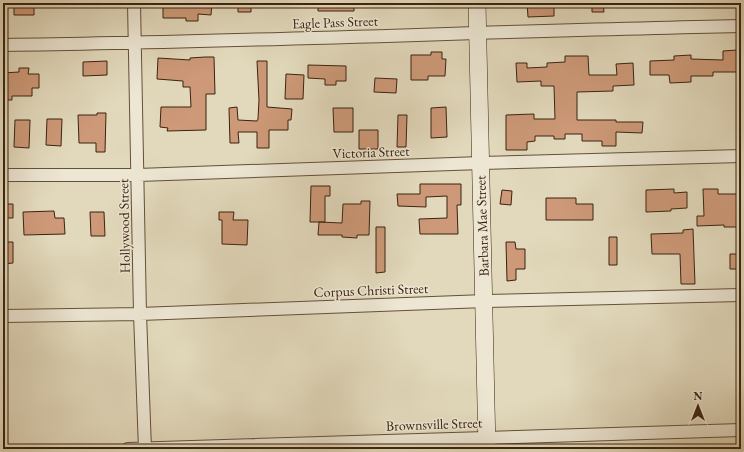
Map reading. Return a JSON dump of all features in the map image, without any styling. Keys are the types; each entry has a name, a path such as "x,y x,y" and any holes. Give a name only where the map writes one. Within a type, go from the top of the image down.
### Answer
{"street":[{"name":"Hollywood Street","path":"134,3 140,314 145,449"},
{"name":"Barbara Mae Street","path":"477,3 485,301 487,443"},
{"name":"Eagle Pass Street","path":"3,45 135,44 478,32 741,26"},
{"name":"Victoria Street","path":"3,175 138,175 741,156"},
{"name":"Corpus Christi Street","path":"3,316 140,314 485,301 741,295"},
{"name":"Brownsville Street","path":"128,449 487,443 741,430"}],"building":[{"path":"20,3 34,3 34,15 14,15 14,5 20,5"},
{"path":"163,3 212,3 211,15 198,14 198,21 186,21 186,18 163,18"},
{"path":"238,3 251,3 251,12 238,12"},
{"path":"318,3 354,3 354,11 318,11"},
{"path":"527,3 554,5 554,16 528,17"},
{"path":"592,3 603,3 604,12 592,12"},
{"path":"737,50 738,72 713,72 713,76 691,76 691,82 670,83 669,75 650,75 650,61 674,60 674,56 691,55 691,59 723,60 723,51"},
{"path":"431,52 442,52 442,59 446,59 445,76 428,76 428,80 411,80 411,55 431,55"},
{"path":"565,56 588,56 589,75 617,75 616,64 633,63 634,85 613,86 613,91 577,92 577,120 643,122 642,133 616,132 616,146 602,146 602,141 582,141 582,134 565,134 565,139 554,139 554,136 535,136 535,141 527,142 527,150 506,150 506,115 534,114 534,119 555,119 554,86 541,86 541,81 517,82 516,63 527,63 527,68 547,67 547,63 565,62"},
{"path":"214,57 215,94 206,94 206,130 167,131 168,128 160,127 161,107 191,107 190,87 183,87 183,81 157,79 158,58 190,60 190,58"},
{"path":"107,61 107,75 83,76 83,62"},
{"path":"257,61 267,61 267,107 292,109 291,120 288,120 288,130 269,130 269,148 257,148 257,132 238,132 239,143 230,143 229,108 237,107 238,120 257,121 258,119 259,100"},
{"path":"308,65 346,66 346,81 336,81 336,85 325,85 325,79 308,78"},
{"path":"19,68 29,68 28,74 39,74 39,88 32,88 32,96 12,96 12,100 3,100 3,73 19,72"},
{"path":"286,74 304,75 303,99 285,99"},
{"path":"375,78 397,79 396,93 374,92"},
{"path":"446,107 447,137 431,138 431,108"},
{"path":"333,108 353,108 353,132 334,132"},
{"path":"97,113 106,113 105,152 96,152 96,143 79,143 78,115 97,115"},
{"path":"398,115 407,115 406,147 397,147"},
{"path":"47,119 62,119 61,146 46,145"},
{"path":"15,120 30,120 29,148 14,147"},
{"path":"359,130 378,130 378,149 359,149"},
{"path":"420,184 461,184 461,205 457,205 458,234 420,234 419,219 447,218 447,196 426,197 426,207 398,206 397,194 420,194"},
{"path":"311,186 330,186 330,196 325,196 325,222 310,222"},
{"path":"674,189 674,193 687,192 687,208 671,209 671,211 646,212 646,190"},
{"path":"703,189 718,189 718,194 741,194 741,227 724,227 724,225 697,226 697,216 704,216"},
{"path":"502,190 512,191 511,205 500,204"},
{"path":"546,198 576,198 576,204 593,204 593,220 546,220"},
{"path":"361,201 370,201 369,235 357,235 357,238 342,237 342,235 318,235 319,222 342,223 343,204 361,204"},
{"path":"3,204 13,204 13,218 3,218"},
{"path":"54,211 55,218 64,218 65,234 24,235 23,212"},
{"path":"90,212 104,212 105,236 91,236"},
{"path":"219,212 234,212 233,220 248,220 247,245 222,244 222,220 219,220"},
{"path":"376,227 385,227 385,272 376,273"},
{"path":"693,229 695,284 681,284 680,254 652,254 651,234 683,233 683,230"},
{"path":"609,237 617,237 617,265 609,265"},
{"path":"3,242 13,242 13,263 3,264"},
{"path":"506,242 515,242 516,249 525,249 525,269 516,269 516,280 507,281"},
{"path":"730,254 741,254 741,269 730,269"}]}
